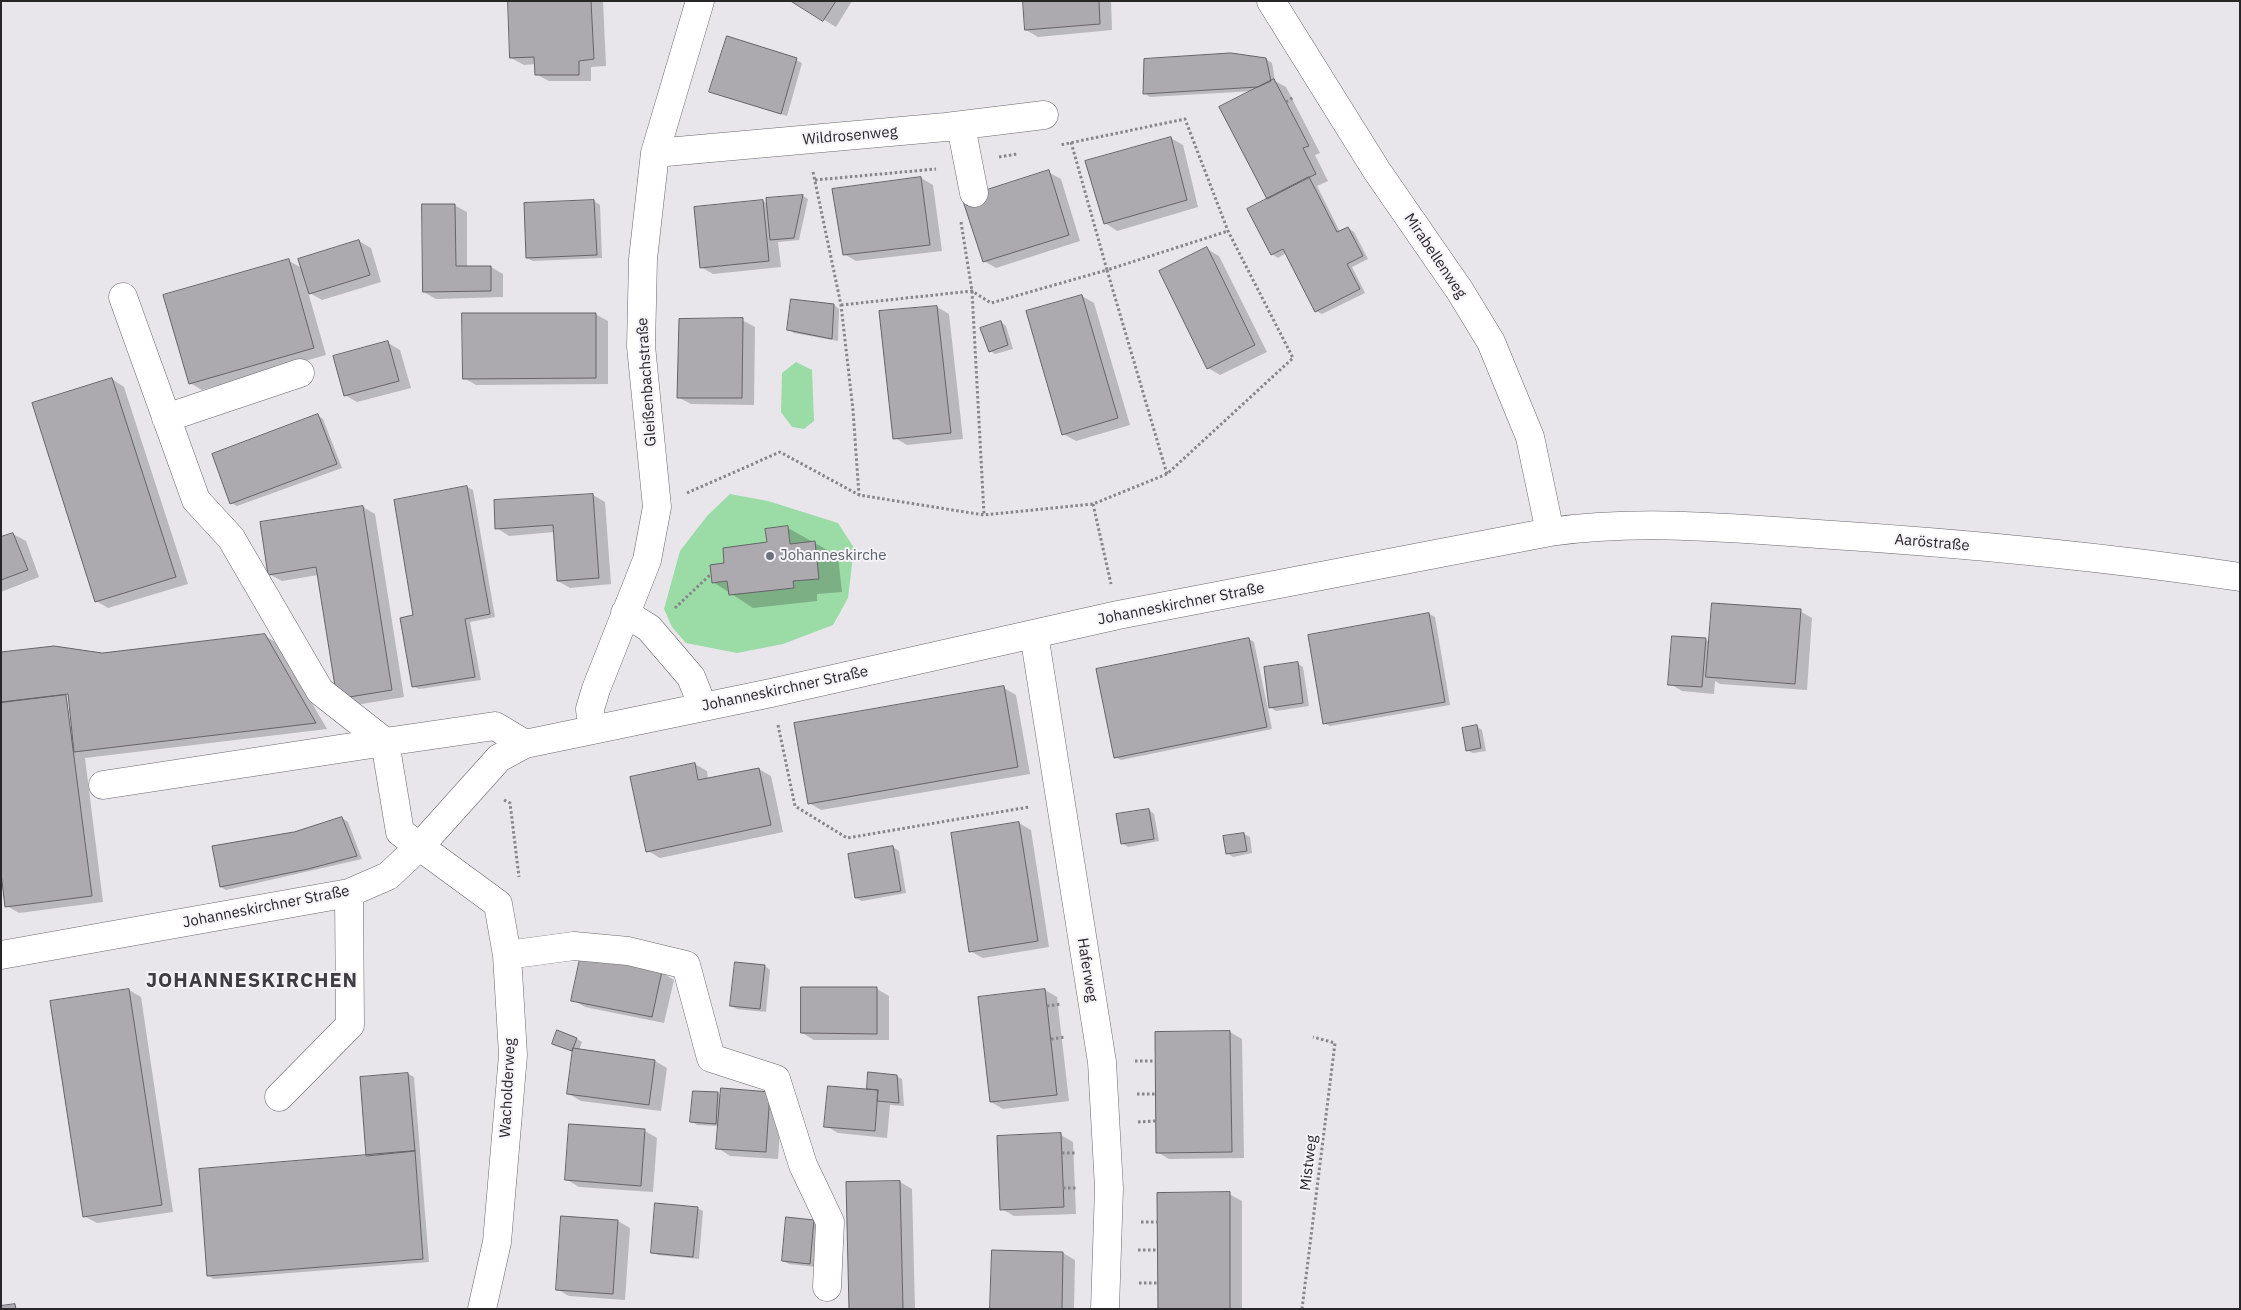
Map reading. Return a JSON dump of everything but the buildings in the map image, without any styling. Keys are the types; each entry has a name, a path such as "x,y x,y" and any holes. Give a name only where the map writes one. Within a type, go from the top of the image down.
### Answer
{"street":[{"name":"Gleißenbachstraße","path":"592,728 590,710 596,689 647,560 657,507 641,346 643,259 655,153 700,1"},
{"name":"Mirabellenweg","path":"1271,1 1377,171 1460,291 1491,342 1530,437 1550,532"},
{"name":"Wildrosenweg","path":"655,153 961,126 1044,115"},
{"path":"961,126 969,164 967,204"},
{"path":"123,297 196,500 231,538 320,691 385,742"},
{"path":"166,418 300,373"},
{"name":"Johanneskirchner Straße","path":"1,955 349,893 388,876 420,846 499,758 525,744 592,728 771,693 1118,615 1550,532 1622,524"},
{"name":"Aaröstraße","path":"1622,524 1744,529 2025,550 2240,577"},
{"path":"625,613 649,628 691,677 703,707"},
{"name":"Haferweg","path":"1034,634 1102,1062 1109,1188 1105,1309"},
{"path":"103,786 495,726 525,744"},
{"name":"Wacholderweg","path":"385,742 400,832 498,904 507,955 513,1055 497,1242 482,1309"},
{"path":"279,1097 350,1025 349,893"},
{"path":"507,955 574,946 628,951 686,964 710,1058 776,1080 803,1165 830,1222 828,1287"}],"path":[{"path":"1044,115 1071,143 1167,474"},
{"path":"657,507 780,452 859,495 984,515 1093,504 1167,474 1293,358 1228,231 1185,119 1052,146"},
{"path":"807,140 841,304 853,410 859,495"},
{"path":"815,180 969,164 1025,152"},
{"path":"967,204 984,515"},
{"path":"841,304 972,291 991,303 1107,270 1228,231"},
{"path":"1093,504 1118,615"},
{"path":"649,628 667,616 711,574"},
{"path":"771,693 795,806 847,838 1061,802"},
{"path":"477,782 510,803 519,884"},
{"name":"Mistweg","path":"1302,1309 1336,1043 1313,1037"}],"green space":[{"path":"796,362 812,370 814,421 804,429 792,427 781,412 782,373"},
{"path":"730,494 768,501 838,523 854,548 848,598 833,625 783,644 737,653 686,643 672,627 664,609 680,551 707,516"}],"place":[{"name":"Johanneskirche","path":"770,556"}],"district":[{"name":"JOHANNESKIRCHEN","path":"252,981"}]}
